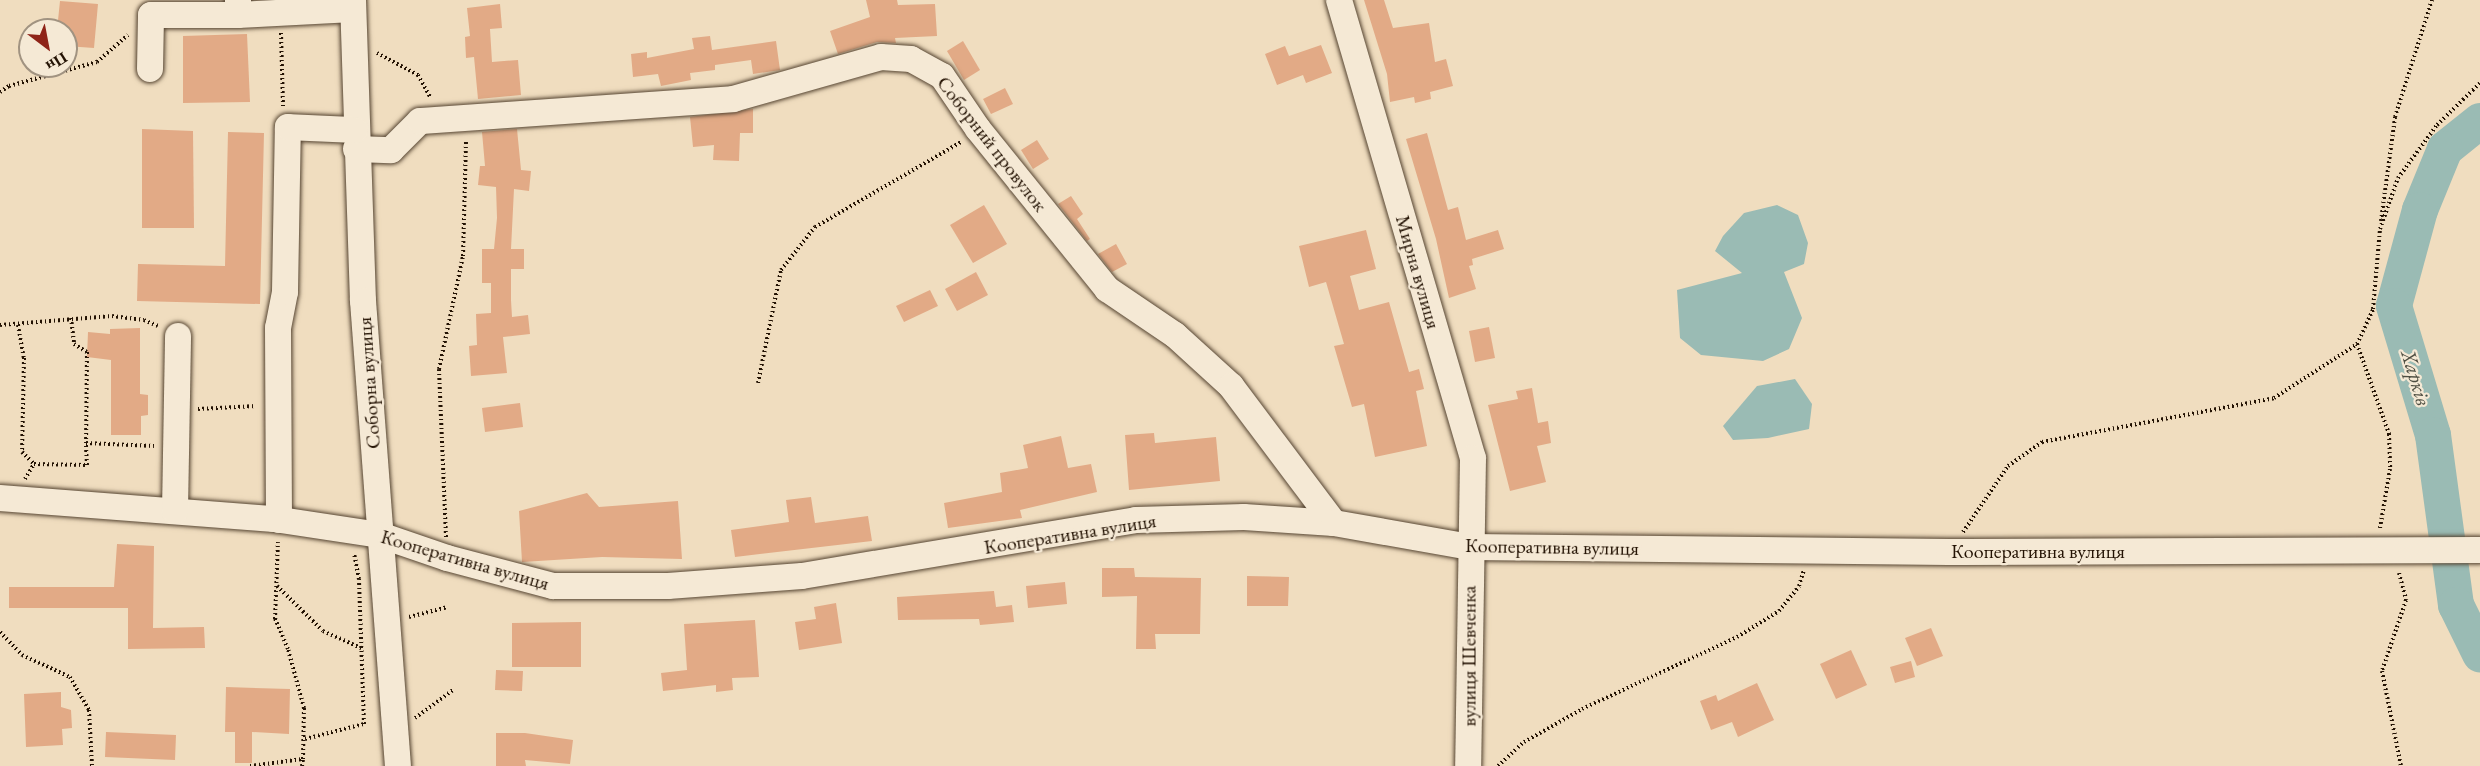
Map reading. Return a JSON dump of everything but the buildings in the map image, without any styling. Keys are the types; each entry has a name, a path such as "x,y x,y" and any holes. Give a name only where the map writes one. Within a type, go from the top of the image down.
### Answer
{"street":[{"name":"Мирна вулиця","path":"1339,0 1473,458 1470,547"},
{"path":"150,69 151,15 238,8 280,14 353,5"},
{"name":"Соборна вулиця","path":"353,5 355,140 380,535 398,766"},
{"name":"Соборний провулок","path":"288,127 392,150 420,121 733,99 881,57 911,59 942,76 979,131 1107,288 1175,335 1231,386 1334,523"},
{"path":"279,520 278,328 285,292 288,127"},
{"path":"175,511 179,410 178,336"},
{"name":"Кооперативна вулиця","path":"0,498 279,520 380,535 447,558 553,586 668,586 802,576 1136,520 1244,517 1334,523 1470,547 1949,552 2480,550"},
{"name":"вулиця Шевченка","path":"1468,766 1470,547"}],"path":[{"path":"1949,552 2008,466 2042,442 2274,398 2356,344 2373,309 2380,229 2395,117 2432,0"},
{"path":"280,14 283,107 288,127"},
{"path":"0,92 9,86 97,62 151,15"},
{"path":"371,48 383,60 418,75 437,106"},
{"path":"2380,229 2398,178 2436,125 2480,83"},
{"path":"447,558 440,369 463,256 468,119"},
{"path":"758,383 781,270 815,227 979,131"},
{"path":"0,325 112,316 144,320 178,336"},
{"path":"18,325 24,358 22,452 34,464 87,465 87,352 74,344 71,318"},
{"path":"2356,344 2389,434 2390,551 2406,600 2382,671 2401,766"},
{"path":"179,410 277,405"},
{"path":"86,443 178,448"},
{"path":"279,520 275,618 298,682 305,739 302,766"},
{"path":"305,739 364,724 358,579 354,554 344,548"},
{"path":"1498,766 1524,742 1582,709 1737,637 1779,611 1799,586 1810,550"},
{"path":"276,585 323,631 361,648"},
{"path":"386,622 448,608"},
{"path":"0,632 22,655 70,677 89,710 92,766"},
{"path":"250,766 303,759"}],"water":[{"path":"1777,205 1798,215 1808,243 1804,264 1784,272 1802,318 1789,349 1763,361 1701,355 1680,338 1677,290 1742,273 1715,251 1723,236 1744,213"},
{"path":"1795,379 1812,404 1809,429 1768,438 1733,440 1723,426 1757,386"}],"waterway":[{"name":"Харків","path":"2480,121 2445,149 2420,210 2394,306 2433,435 2456,605 2480,654"}]}
